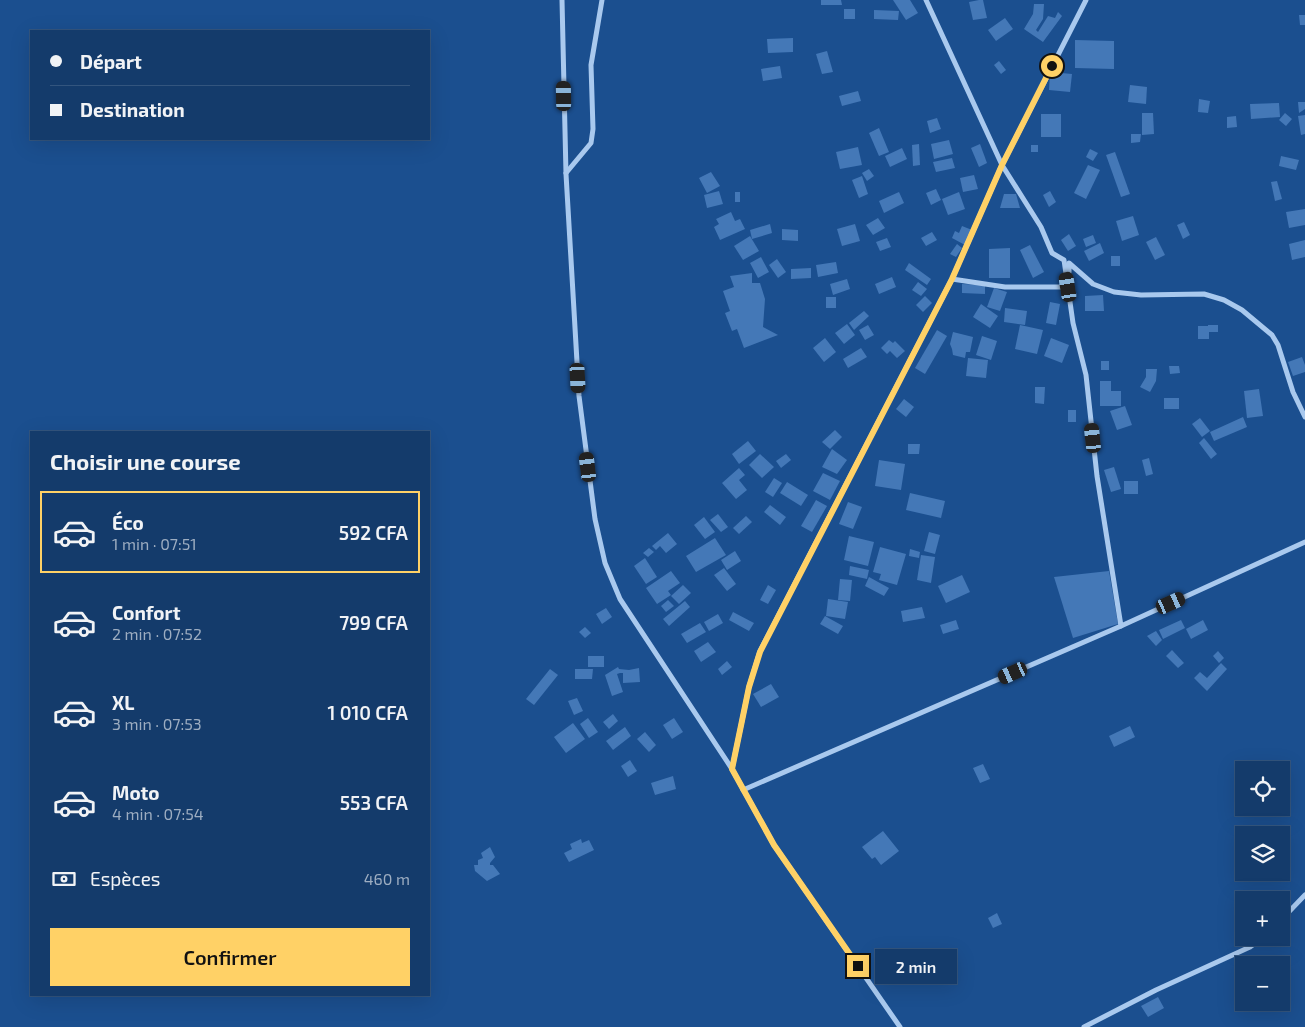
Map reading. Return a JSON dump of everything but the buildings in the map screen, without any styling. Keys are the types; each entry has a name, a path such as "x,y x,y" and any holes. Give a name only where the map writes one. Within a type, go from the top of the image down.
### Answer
{"street":[{"path":"562,0 566,174 579,396 595,519 605,562 620,599 732,769 774,845 900,1027"},
{"path":"566,174 592,142 591,66 602,0"},
{"path":"926,0 1002,165 1041,227 1052,253 1064,260 1073,323 1086,375 1097,476 1121,626"},
{"path":"732,769 749,687 760,652 952,279 1002,165 1086,0"},
{"path":"1068,287 1068,263 1093,284 1114,292 1141,296 1204,294 1224,300 1242,310 1272,335 1278,345 1293,392 1305,417"},
{"path":"952,279 1005,287 1068,287"},
{"path":"743,790 1121,626 1305,542"},
{"path":"1290,911 1305,895"},
{"path":"1084,1027 1156,990 1251,946"}],"route":[{"path":"858,966 774,845 732,769 749,687 760,652 820,532 952,279 1002,165 1052,66"}]}
